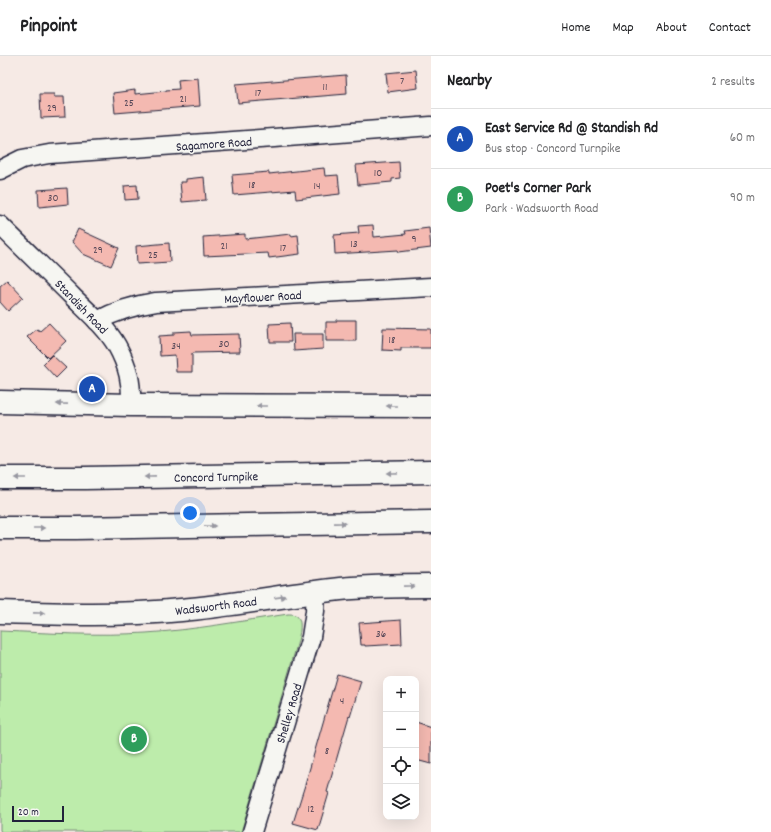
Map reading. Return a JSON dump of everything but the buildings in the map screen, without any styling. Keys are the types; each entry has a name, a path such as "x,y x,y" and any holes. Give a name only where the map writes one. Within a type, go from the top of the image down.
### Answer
{"main road":[{"path":"0,402 131,405 431,406"},
{"name":"Concord Turnpike","path":"0,478 101,478 431,472"},
{"path":"0,528 92,528 431,522"},
{"name":"Wadsworth Road","path":"0,612 103,614 166,612 316,592 369,587 431,586"}],"street":[{"name":"Sagamore Road","path":"0,170 22,159 49,154 431,126"},
{"name":"Standish Road","path":"0,225 97,321 113,339 125,363 130,379 131,405"},
{"name":"Mayflower Road","path":"97,321 125,309 156,302 431,287"},
{"name":"Shelley Road","path":"252,832 310,637 315,611 316,592"}],"green space":[{"path":"294,614 298,617 300,621 299,635 241,832 1,832 0,631 92,634 164,632 200,628"}],"place":[{"name":"East Service Rd @ Standish Rd","path":"92,389"},
{"name":"Poet's Corner Park","path":"134,739"}]}
